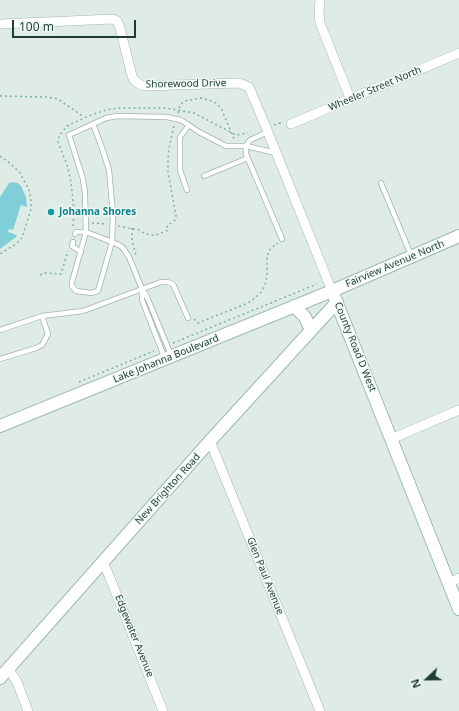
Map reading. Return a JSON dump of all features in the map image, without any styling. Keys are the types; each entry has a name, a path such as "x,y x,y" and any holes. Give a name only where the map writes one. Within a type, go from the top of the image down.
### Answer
{"street":[{"path":"320,0 320,23 350,98"},
{"name":"Shorewood Drive","path":"0,24 114,19 117,21 120,28 132,76 134,80 141,85 240,82 249,87"},
{"name":"Wheeler Street North","path":"291,124 459,53"},
{"name":"County Road D West","path":"249,87 270,129 276,152 391,439 454,581 459,609"},
{"name":"Fairview Avenue North","path":"332,291 459,236"},
{"name":"Lake Johanna Boulevard","path":"0,426 166,352 332,291"},
{"name":"New Brighton Road","path":"0,678 210,441 337,302"},
{"path":"294,306 305,317 311,330"},
{"path":"391,439 459,410"},
{"name":"Glen Paul Avenue","path":"210,441 320,711"},
{"name":"Edgewater Avenue","path":"103,562 163,711"},
{"path":"8,668 17,682 28,711"}],"lane":[{"path":"92,124 109,170 112,190 112,242 99,288 95,293 76,291 73,288 72,282 86,232 86,194 83,179 69,135 92,124 106,118 117,116 167,116 181,120 199,132 226,146 246,146 276,152"},
{"path":"187,190 180,170 180,137 189,125"},
{"path":"270,129 250,140 246,146 248,158 282,239"},
{"path":"204,176 248,158"},
{"path":"381,183 412,257"},
{"path":"76,234 76,232 86,232 123,248 129,257 142,289 147,297 166,352"},
{"path":"73,242 72,246 81,252"},
{"path":"0,330 42,316 83,311 161,282 172,284 187,317"},
{"path":"0,359 42,345 48,334 42,316"}],"path":[{"path":"0,96 47,97 58,99 92,124"},
{"path":"236,147 232,133 222,110 216,103 201,98 185,101 180,105 179,110 176,119 169,148 168,172 176,216 175,220 167,226 168,230 156,235 151,235 139,230 91,223 75,227 72,230 74,211 71,182 67,165 58,142 59,136 67,126 106,110 119,108 166,108 179,110 194,113 232,133 242,135 250,133"},
{"path":"270,129 285,122 291,124"},
{"path":"0,156 20,173 29,190 31,209 22,238 16,244 0,254"},
{"path":"187,317 192,315 198,323 248,303 255,298 262,291 265,284 267,276 267,256 271,248 277,244 274,236"},
{"path":"40,274 61,274 68,250"},
{"path":"79,382 152,352 166,352 317,284"}],"water":[{"path":"9,183 18,183 21,186 26,197 27,207 21,205 13,230 9,229 8,232 17,235 16,237 0,249 0,197"}],"place":[{"name":"Johanna Shores","path":"51,212"}]}
